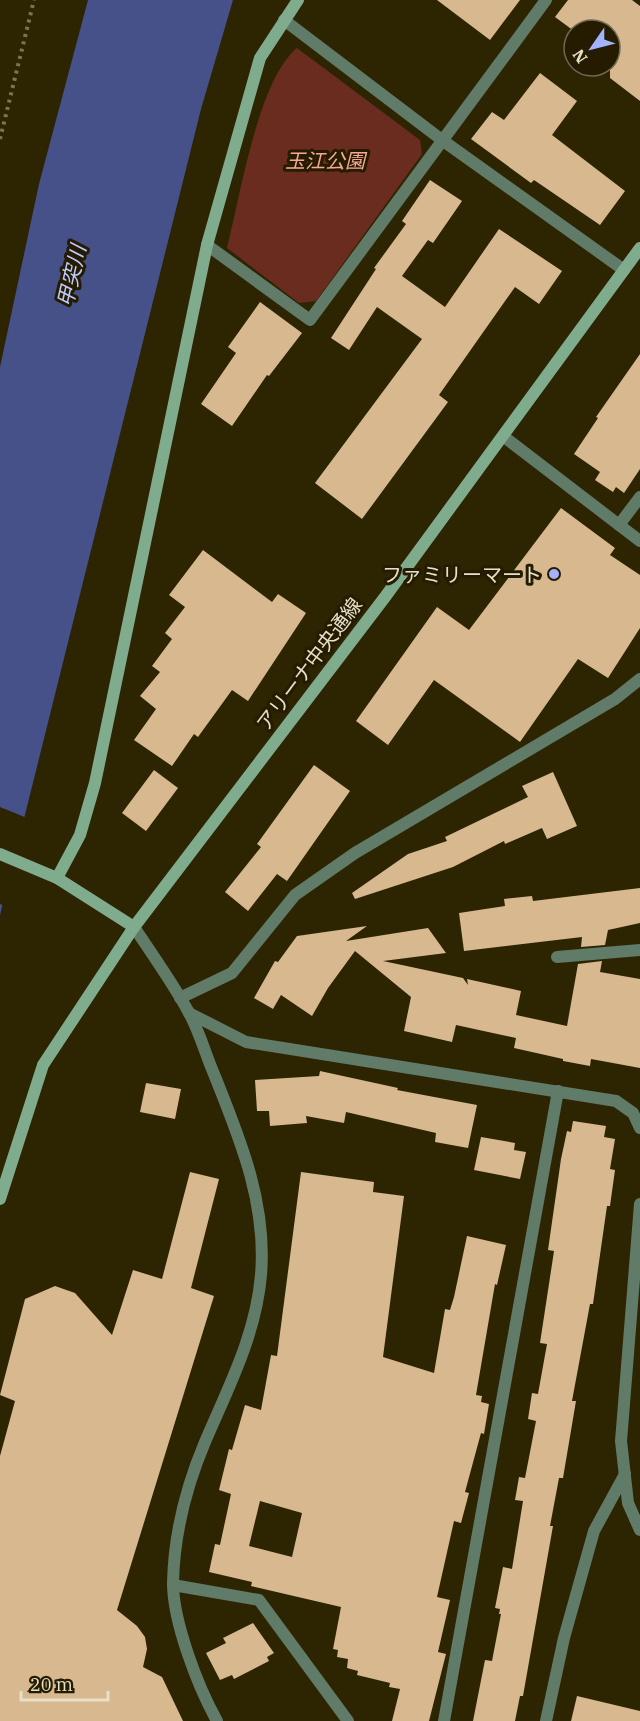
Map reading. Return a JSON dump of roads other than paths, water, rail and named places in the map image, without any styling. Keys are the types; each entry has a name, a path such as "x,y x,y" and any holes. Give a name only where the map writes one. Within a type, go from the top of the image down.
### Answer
{"street":[{"path":"53,876 80,835 95,783 207,245 260,58 298,0"},
{"path":"207,245 310,320 546,0"},
{"path":"284,20 442,140 624,270"},
{"name":"アリーナ中央通線","path":"0,1199 43,1065 134,927 503,436 640,248"},
{"path":"503,436 640,541"},
{"path":"619,525 640,497"},
{"path":"180,998 232,973 295,896 355,853 615,699 640,679"},
{"path":"0,855 53,876 134,927 189,1013 246,1155 256,1191 261,1275 253,1322 238,1366 188,1484 178,1527 173,1585 181,1626 193,1665 206,1700 217,1721"},
{"path":"557,957 640,950"},
{"path":"189,1013 246,1042 616,1101 633,1113 639,1122"},
{"path":"444,1721 558,1091"},
{"path":"640,1204 621,1441 628,1503 640,1530"},
{"path":"546,1721 564,1638 594,1531 625,1474"},
{"path":"173,1585 259,1600 348,1721"}],"water":[{"name":"甲突川","path":"88,0 233,0 201,109 0,915 0,367 39,184"}],"place":[{"name":"ファミリーマート","path":"554,574"}],"park label":[{"name":"玉江公園","path":"325,160"}]}
